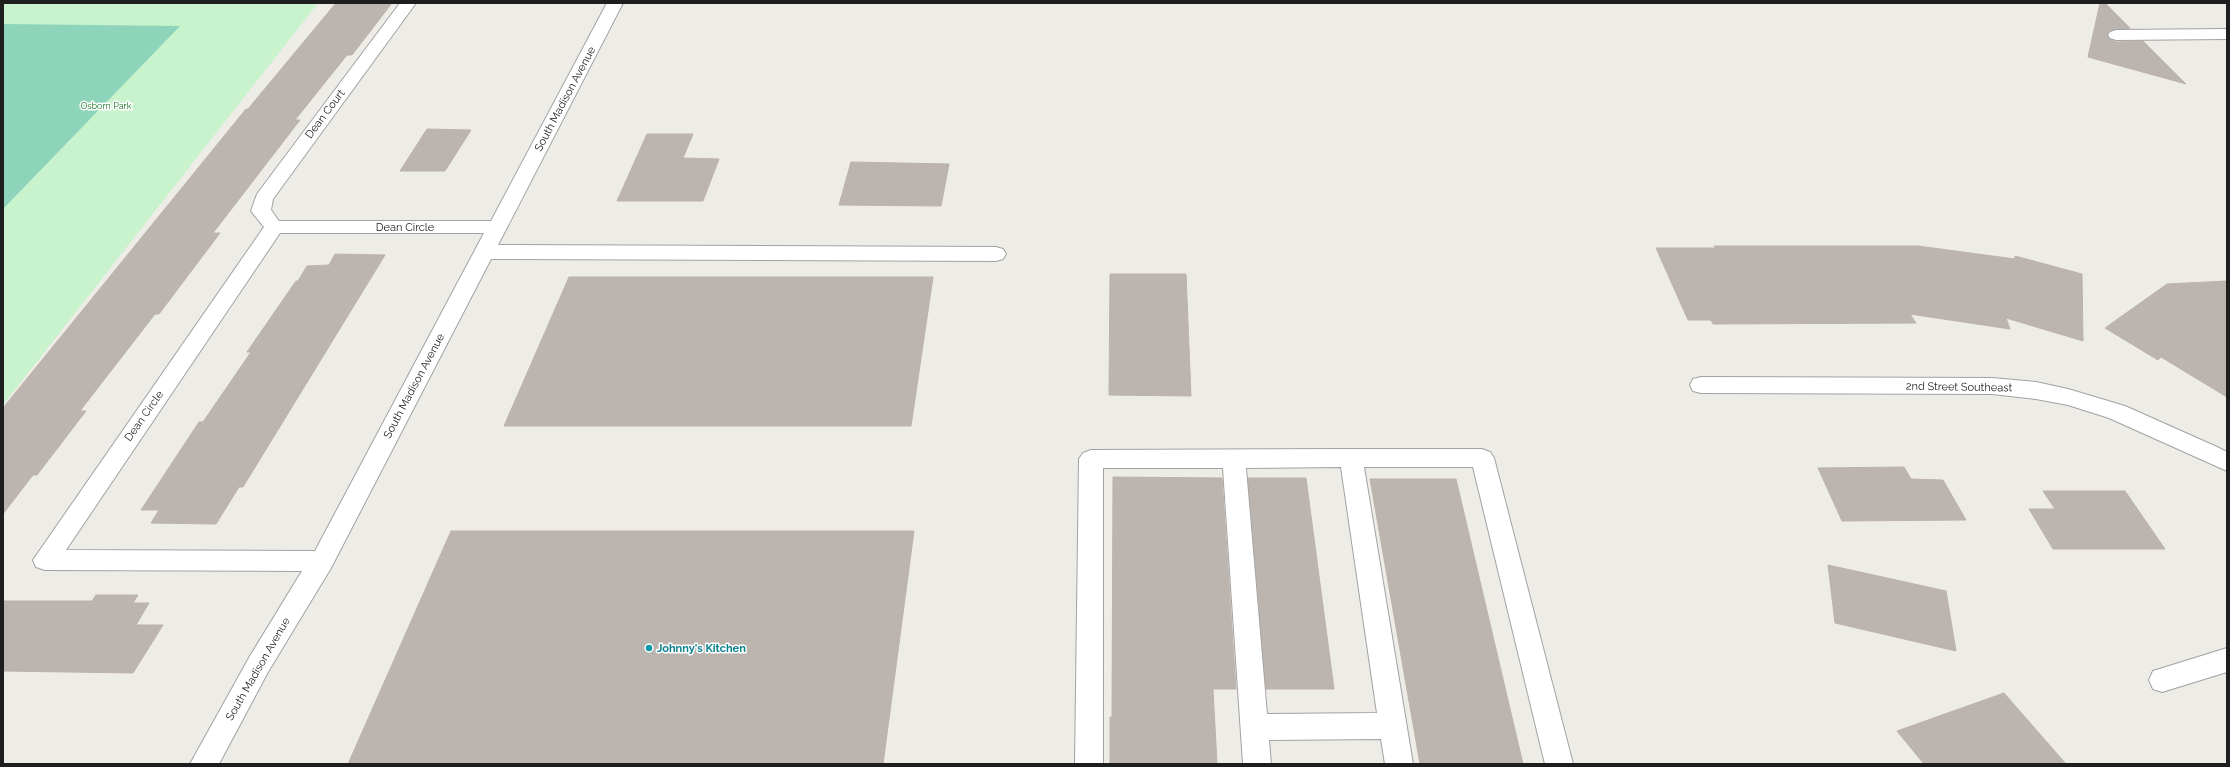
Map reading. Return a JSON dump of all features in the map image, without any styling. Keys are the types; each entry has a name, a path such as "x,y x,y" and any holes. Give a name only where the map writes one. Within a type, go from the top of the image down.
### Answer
{"street":[{"name":"Dean Court","path":"274,227 261,211 264,198 408,3"},
{"name":"South Madison Avenue","path":"204,764 259,664 322,561 615,3"},
{"path":"2116,35 2227,34"},
{"name":"Dean Circle","path":"322,561 45,560 274,227 497,228"},
{"path":"484,252 996,254"},
{"name":"2nd Street Southeast","path":"1701,385 1992,386 2029,390 2079,399 2192,445 2227,462"},
{"path":"1351,458 1399,764"},
{"path":"1089,764 1091,459 1482,458 1559,764"},
{"path":"1234,459 1257,764"},
{"path":"2162,680 2227,660"},
{"path":"1254,727 1393,726"}],"path":[{"path":"55,3 200,3"}],"green space":[{"name":"Osborn Park","path":"3,3 318,3 3,405"},
{"path":"3,24 180,26 3,209"}],"building":[{"path":"336,3 392,3 352,55 347,55 295,120 300,120 213,233 220,233 159,314 155,314 80,411 86,411 37,475 33,475 3,514 3,408 246,109 248,109"},
{"path":"2100,3 2105,3 2130,28 2110,31 2107,34 2109,39 2116,42 2143,41 2186,84 2088,57"},
{"path":"427,129 471,130 445,171 400,171"},
{"path":"647,134 693,134 683,158 719,159 703,201 617,201"},
{"path":"851,162 949,164 941,206 839,205"},
{"path":"1714,246 1918,246 2015,259 2015,256 2082,274 2083,341 2006,318 2010,329 1910,314 1916,323 1713,324 1711,320 1688,320 1656,248 1716,248"},
{"path":"335,254 385,255 243,487 239,487 216,524 151,523 159,510 141,510 199,422 203,422 251,352 247,352 296,281 298,281 307,266 329,265"},
{"path":"1110,274 1186,274 1191,396 1109,395"},
{"path":"569,277 933,277 911,426 504,426"},
{"path":"2227,281 2227,397 2161,357 2158,360 2105,328 2167,284"},
{"path":"1904,467 1911,479 1943,480 1966,520 1842,521 1818,468"},
{"path":"1113,477 1222,478 1236,689 1213,689 1217,764 1110,764 1110,717 1112,717"},
{"path":"1248,478 1306,478 1334,689 1266,689"},
{"path":"1370,479 1456,479 1523,764 1420,764"},
{"path":"2043,491 2125,491 2165,549 2053,549 2029,509 2055,509"},
{"name":"Johnny's Kitchen","path":"451,531 914,531 883,764 348,764"},
{"path":"1828,565 1946,591 1956,651 1835,623"},
{"path":"96,595 138,595 133,603 149,603 136,625 163,625 133,673 3,671 3,601 92,601"},
{"path":"2004,693 2066,764 1924,764 1897,731"}],"place":[{"name":"Johnny's Kitchen","path":"649,648"}]}
